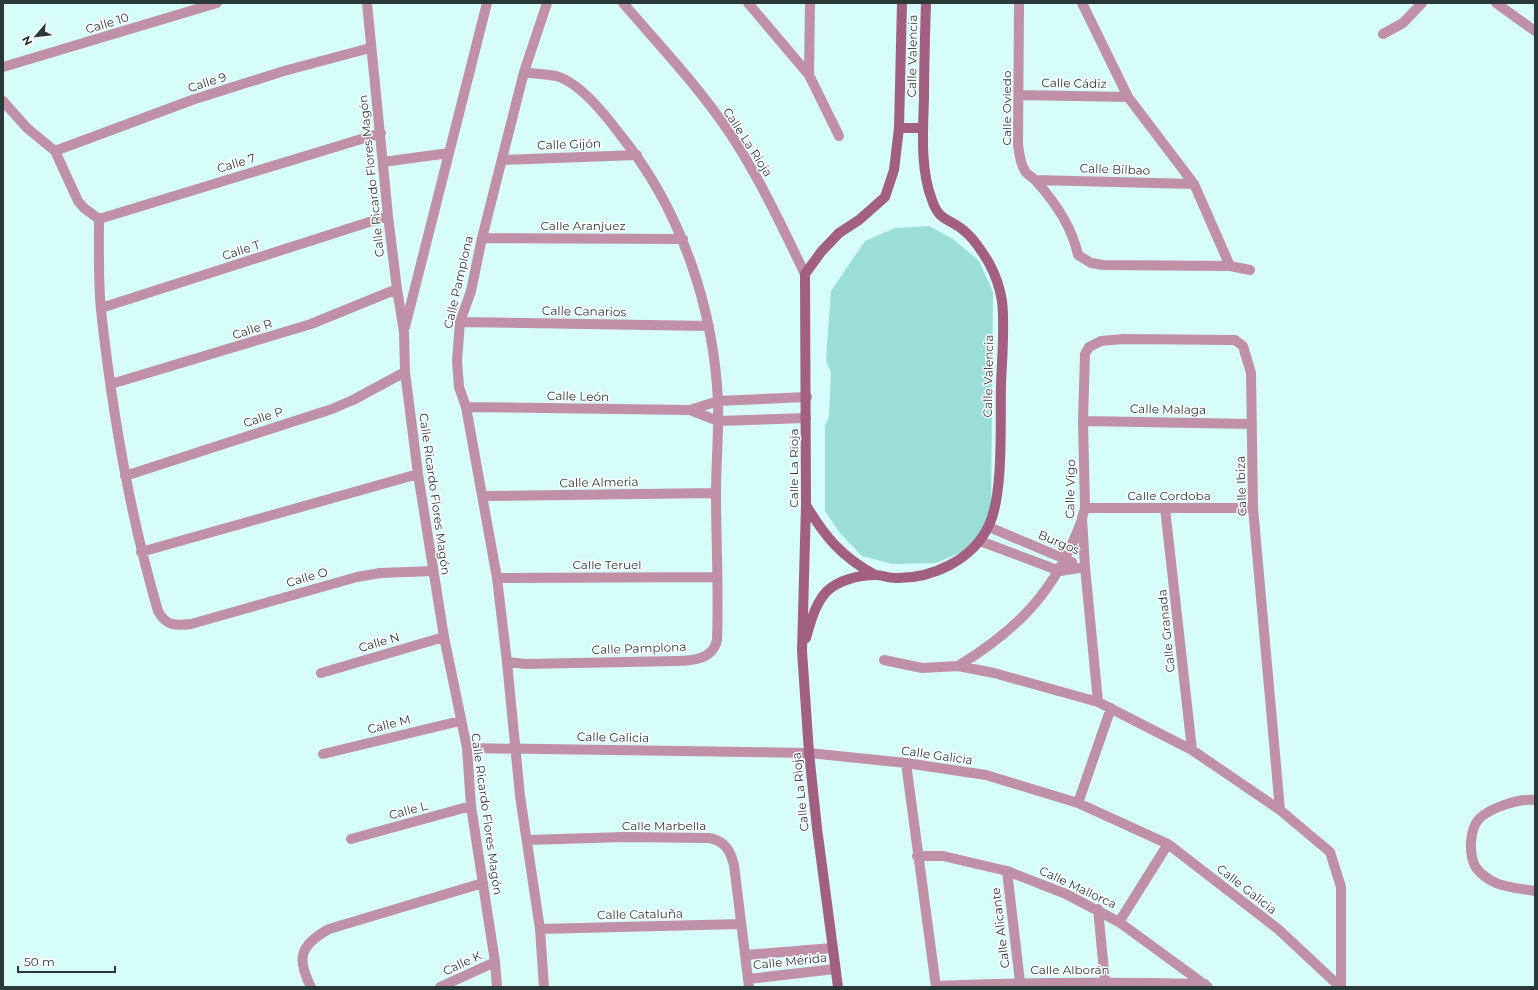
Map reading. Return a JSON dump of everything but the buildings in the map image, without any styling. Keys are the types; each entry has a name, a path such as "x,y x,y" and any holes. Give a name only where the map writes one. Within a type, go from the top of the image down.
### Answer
{"street":[{"name":"Calle 10","path":"3,67 217,3"},
{"name":"Calle Ricardo Flores Magón","path":"367,3 370,48 381,133 388,216 404,332 405,372 418,474 444,637 466,748 471,806 495,962 496,987"},
{"path":"404,332 487,3"},
{"name":"Calle Pamplona","path":"524,72 557,77 572,84 608,119 637,155 683,239 696,276 709,326 718,400 716,493 717,640 716,646 710,654 689,661 526,664 507,662 497,578 466,407 459,387 457,361 460,322 471,291 482,238 503,160 524,72 547,3"},
{"name":"Calle La Rioja","path":"623,3 688,78 731,134 762,188 805,274 806,505 802,651 809,753 838,987"},
{"path":"748,3 809,75 839,136"},
{"path":"809,75 810,3"},
{"name":"Calle Valencia","path":"805,274 820,252 839,233 859,220 885,197 894,170 899,128 902,3"},
{"name":"Calle Valencia","path":"802,651 816,608 827,592 834,586 850,578 875,575 895,578 925,574 940,569 970,553 980,541 995,512 998,485 1002,301 989,263 976,243 962,229 941,217 932,202 926,172 923,128 926,3"},
{"name":"Calle Oviedo","path":"1019,3 1018,144 1021,163 1025,172 1036,180 1065,220 1075,243 1078,255 1091,263 1230,266 1250,270"},
{"path":"1082,3 1128,97 1194,184 1230,266"},
{"path":"1383,34 1403,23 1422,3"},
{"path":"1496,3 1535,31"},
{"name":"Calle 9","path":"55,151 192,100 284,71 370,48"},
{"name":"Calle Cádiz","path":"1019,95 1128,97"},
{"path":"3,101 27,128 55,151 78,201 84,208 98,218"},
{"path":"899,128 923,128"},
{"name":"Calle 7","path":"98,218 381,133"},
{"path":"383,162 449,153"},
{"name":"Calle Gijón","path":"503,160 637,155"},
{"name":"Calle Bilbao","path":"1036,180 1194,184"},
{"name":"Calle T","path":"101,308 388,216"},
{"name":"Calle O","path":"98,218 101,308 125,476 141,552 158,611 163,619 169,624 178,626 191,624 356,577 380,573 433,571"},
{"name":"Calle Aranjuez","path":"482,238 683,239"},
{"name":"Calle R","path":"111,384 311,324 397,289"},
{"name":"Calle Canarios","path":"460,322 709,326"},
{"name":"Calle Ibiza","path":"1084,373 1085,354 1089,347 1101,341 1122,339 1235,340 1243,346 1251,373 1254,508 1280,810"},
{"name":"Calle P","path":"125,476 332,409 405,372"},
{"name":"Calle Vigo","path":"1084,373 1085,508 1082,518 1084,567 1098,702"},
{"name":"Calle León","path":"466,407 690,410 718,400 806,397"},
{"name":"Calle León","path":"690,410 718,421 806,418"},
{"name":"Calle Malaga","path":"1084,421 1252,424"},
{"path":"141,552 418,474"},
{"name":"Calle Almeria","path":"482,496 716,493"},
{"path":"806,505 823,532 837,548 848,558 875,575"},
{"name":"Calle Cordoba","path":"1085,508 1254,508"},
{"name":"Calle Granada","path":"1165,508 1192,750"},
{"path":"958,666 984,651 1027,614 1060,571 1082,518"},
{"name":"Burgos","path":"989,526 1084,567"},
{"path":"980,541 1060,571"},
{"name":"Burgos","path":"1060,571 1084,567"},
{"name":"Calle Teruel","path":"497,578 717,577"},
{"name":"Calle N","path":"321,673 444,637"},
{"path":"884,660 922,668 958,666 994,673 1098,702 1192,750 1280,810 1330,852 1342,887 1341,987"},
{"path":"507,662 527,840 540,929 544,987"},
{"path":"1078,803 1111,708"},
{"name":"Calle M","path":"323,754 460,720"},
{"name":"Calle Galicia","path":"466,748 809,753 906,763 986,775 1078,803 1168,844 1278,929 1341,987"},
{"path":"906,763 917,856 936,986"},
{"path":"1535,800 1528,799 1513,802 1486,813 1478,820 1473,834 1472,852 1475,866 1482,874 1496,883 1535,891"},
{"name":"Calle L","path":"351,839 471,806"},
{"name":"Calle Marbella","path":"527,840 625,837 718,839 724,843 731,855 742,924 748,983"},
{"path":"1119,922 1168,844"},
{"name":"Calle Mallorca","path":"917,856 943,856 1006,871 1036,881 1098,909 1119,922 1206,986"},
{"name":"Calle Alicante","path":"1006,871 1020,982"},
{"path":"311,987 306,977 302,959 304,949 310,941 319,935 329,929 483,883"},
{"path":"1098,909 1105,981"},
{"name":"Calle Cataluña","path":"540,929 742,924"},
{"name":"Calle Mérida","path":"746,955 832,948"},
{"name":"Calle K","path":"440,987 495,962"},
{"name":"Calle Mérida","path":"748,983 835,969"},
{"name":"Calle Alborán","path":"936,986 1020,982 1105,981 1206,986"}],"shaded area":[{"path":"929,226 953,239 979,261 993,292 991,513 971,548 936,563 892,564 862,556 840,533 825,511 825,426 829,417 831,372 826,361 831,291 865,241 895,228"}]}
